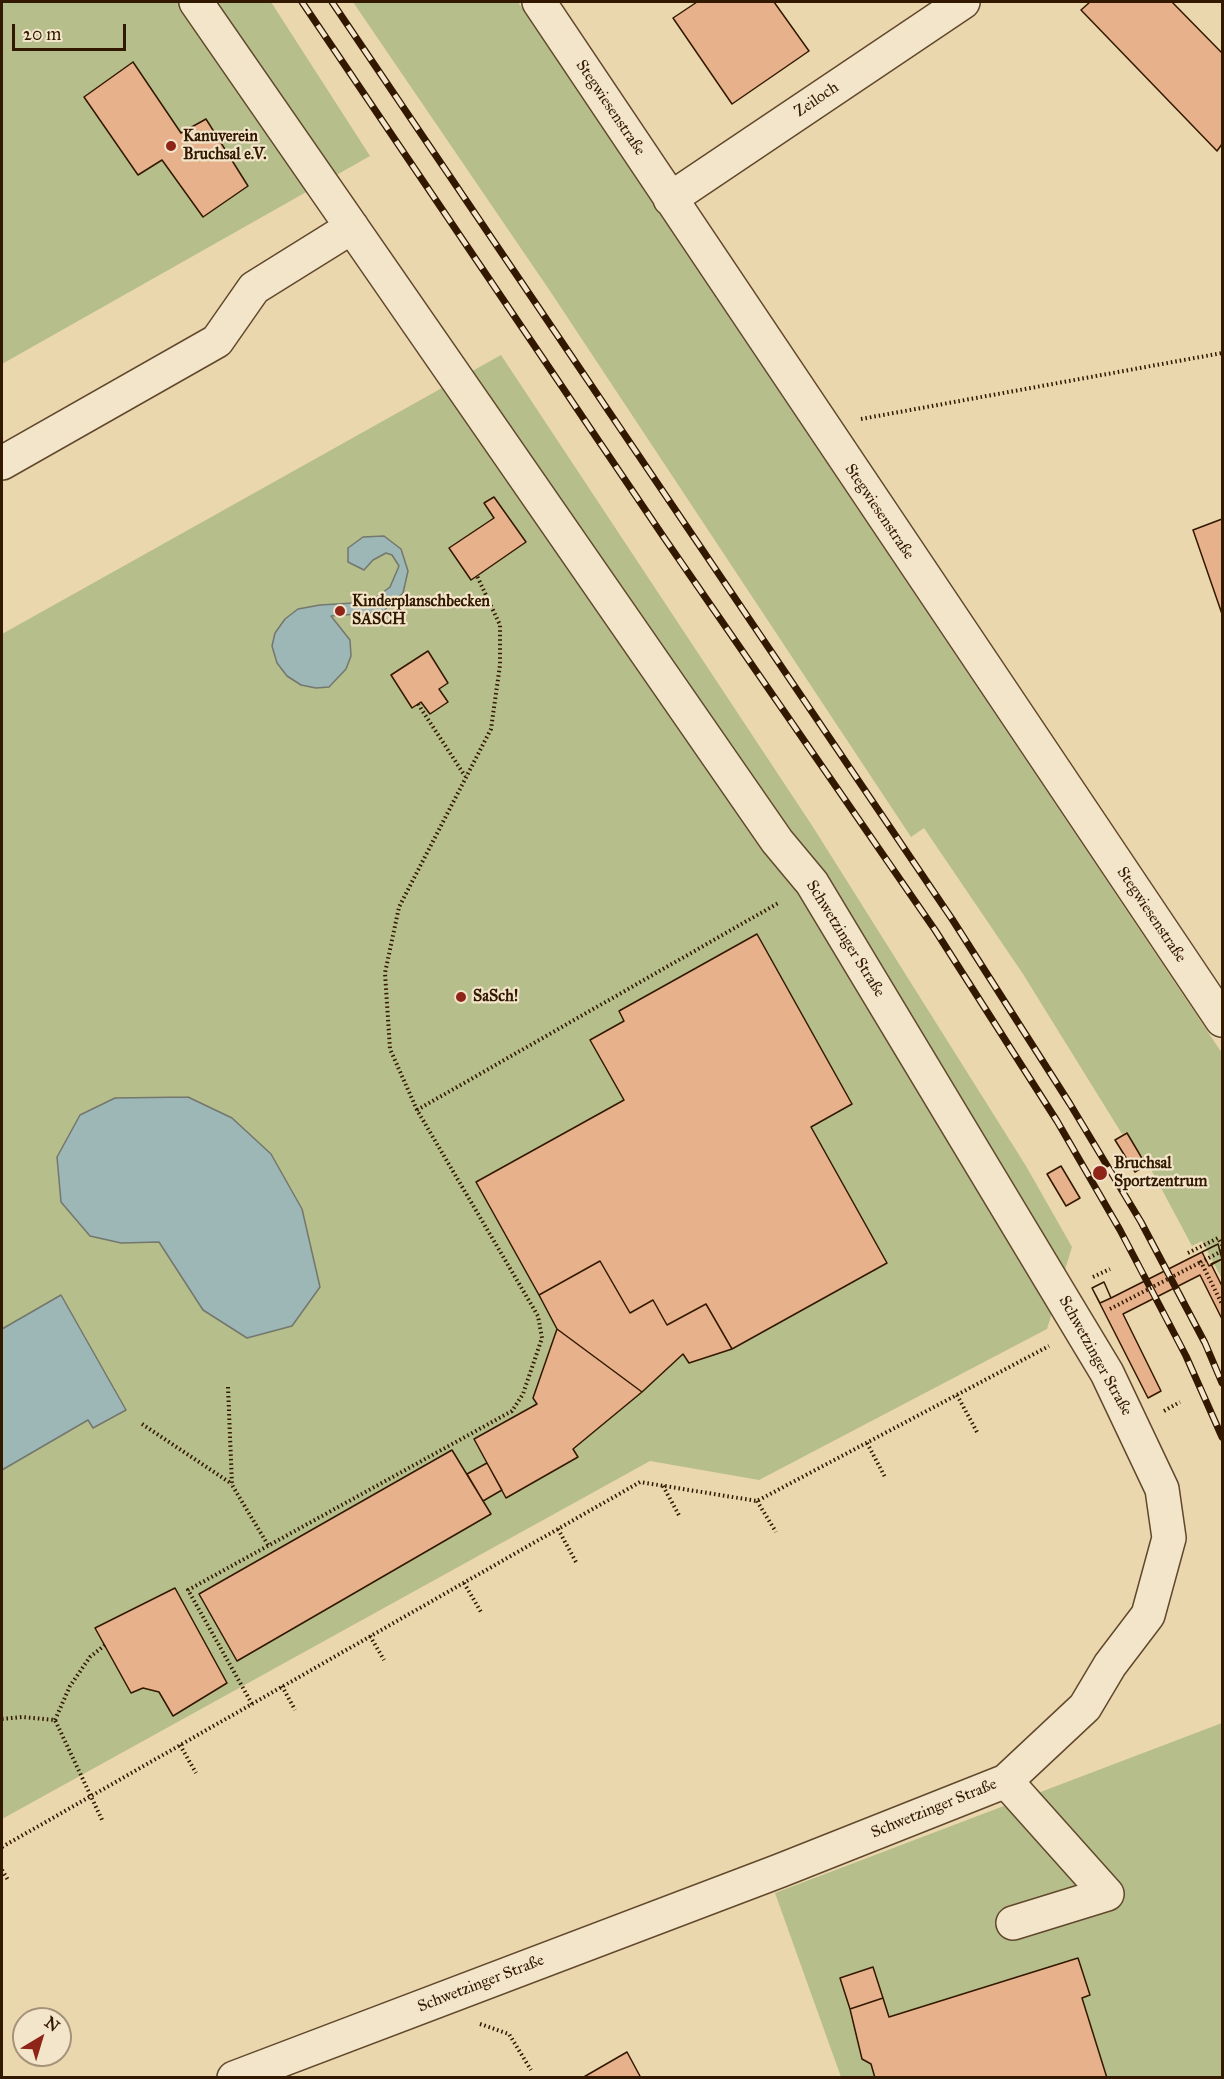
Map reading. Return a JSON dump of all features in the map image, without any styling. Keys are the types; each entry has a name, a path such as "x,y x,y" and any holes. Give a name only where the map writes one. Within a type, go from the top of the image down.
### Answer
{"street":[{"name":"Schwetzinger Straße","path":"196,2 777,841 812,883 1082,1329 1134,1425 1162,1489 1169,1538 1148,1615 1110,1665 1085,1707 1006,1781 779,1871 234,2078"},
{"name":"Stegwiesenstraße","path":"539,2 1222,1020"},
{"name":"Zeiloch","path":"670,199 963,2"},
{"path":"2,463 217,340 254,288 352,227"},
{"path":"1006,1781 1107,1894 1013,1923"}],"path":[{"path":"822,426 1222,354"},
{"path":"252,1704 188,1590 512,1411 523,1394 543,1338 538,1316 417,1110 390,1049 385,973 399,906 491,729 500,665 500,625 477,576"},
{"path":"418,704 465,777"},
{"path":"417,1110 812,883"},
{"path":"1188,1253 1218,1238 1222,1245"},
{"path":"1110,1309 1222,1251"},
{"path":"1201,1262 1222,1304"},
{"path":"2,1847 640,1482 757,1501 1082,1329"},
{"path":"228,1387 232,1485"},
{"path":"957,1395 977,1432"},
{"path":"142,1424 232,1485 268,1545"},
{"path":"867,1443 885,1477"},
{"path":"662,1486 680,1516"},
{"path":"757,1501 776,1532"},
{"path":"558,1529 576,1562"},
{"path":"464,1583 481,1612"},
{"path":"370,1636 384,1660"},
{"path":"103,1822 89,1797 55,1720 69,1686 90,1658 105,1645"},
{"path":"282,1686 295,1710"},
{"path":"2,1719 22,1717 55,1720"},
{"path":"180,1745 196,1773"},
{"path":"2,1870 8,1880"},
{"path":"509,2034 531,2070"}],"green space":[{"path":"2,2 271,2 370,156 2,364"},
{"path":"353,2 518,2 1222,1053 1222,1279 1202,1241 1192,1246 1153,1173 1126,1132 1122,1134 1023,974 924,828 911,837 550,291"},
{"name":"SaSch!","path":"501,355 813,827 1026,1166 1072,1247 1047,1329 759,1480 650,1461 2,1819 2,634"},
{"path":"1222,1723 1222,2077 841,2077 775,1893"}],"water":[{"name":"Kinderplanschbecken SASCH","path":"384,536 401,549 408,571 403,593 383,612 331,616 350,640 351,656 346,669 329,687 316,688 301,685 287,676 277,663 272,646 275,633 285,619 298,609 320,605 370,602 390,587 399,566 392,555 386,553 373,560 364,570 348,562 348,548 363,537"},
{"path":"188,1097 232,1118 271,1154 302,1209 320,1287 292,1326 247,1338 203,1310 159,1242 121,1243 90,1236 61,1202 57,1157 80,1115 115,1098"},
{"path":"61,1295 126,1410 93,1428 88,1420 2,1470 2,1329"}],"building":[{"path":"697,2 774,2 809,51 732,104 673,18"},
{"path":"1090,2 1172,2 1222,53 1222,144 1217,151 1081,10"},
{"name":"Kanuverein Bruchsal e.V.","path":"133,62 181,133 206,119 248,186 203,217 162,160 138,175 84,97"},
{"path":"494,497 526,542 471,580 449,548 494,518 484,503"},
{"path":"1222,519 1222,614 1193,530"},
{"path":"428,651 448,683 439,689 448,702 430,714 421,702 412,708 391,675"},
{"path":"757,934 852,1104 811,1127 887,1263 732,1349 706,1304 667,1325 653,1300 630,1313 600,1261 539,1295 476,1182 624,1100 590,1040 624,1021 619,1011"},
{"path":"1127,1133 1146,1165 1135,1172 1115,1140"},
{"path":"1061,1166 1080,1198 1066,1206 1047,1174"},
{"path":"1218,1244 1222,1259 1209,1266 1202,1252"},
{"path":"1218,1244 1222,1259 1211,1264 1222,1286 1222,1319 1200,1275 1123,1314 1161,1391 1148,1398 1092,1288 1104,1282 1111,1298"},
{"path":"600,1261 630,1313 653,1300 667,1325 706,1304 732,1349 689,1363 683,1354 642,1392 557,1329 539,1295"},
{"path":"1104,1282 1111,1298 1100,1303 1092,1288"},
{"path":"557,1329 642,1392 573,1449 578,1457 506,1498 474,1439 537,1404 533,1398"},
{"path":"452,1450 491,1514 237,1661 199,1594"},
{"path":"487,1463 502,1490 483,1501 467,1474"},
{"path":"175,1588 227,1683 173,1716 159,1692 143,1688 131,1693 95,1628"},
{"path":"1078,1958 1090,1995 1082,1998 1107,2078 875,2078 871,2064 862,2059 850,2009 883,1998 889,2017"},
{"path":"873,1967 883,1998 850,2009 840,1978"},
{"path":"627,2052 641,2078 582,2078"}],"railway":[{"path":"302,2 665,539 935,930 1057,1121 1120,1230 1186,1356 1222,1437"},
{"path":"332,2 952,919 1070,1104 1141,1222 1205,1343 1222,1383"}],"place":[{"name":"Kanuverein Bruchsal e.V.","path":"171,146"},
{"name":"Kinderplanschbecken SASCH","path":"340,611"},
{"name":"SaSch!","path":"461,997"},
{"name":"Bruchsal Sportzentrum","path":"1100,1173"}]}
